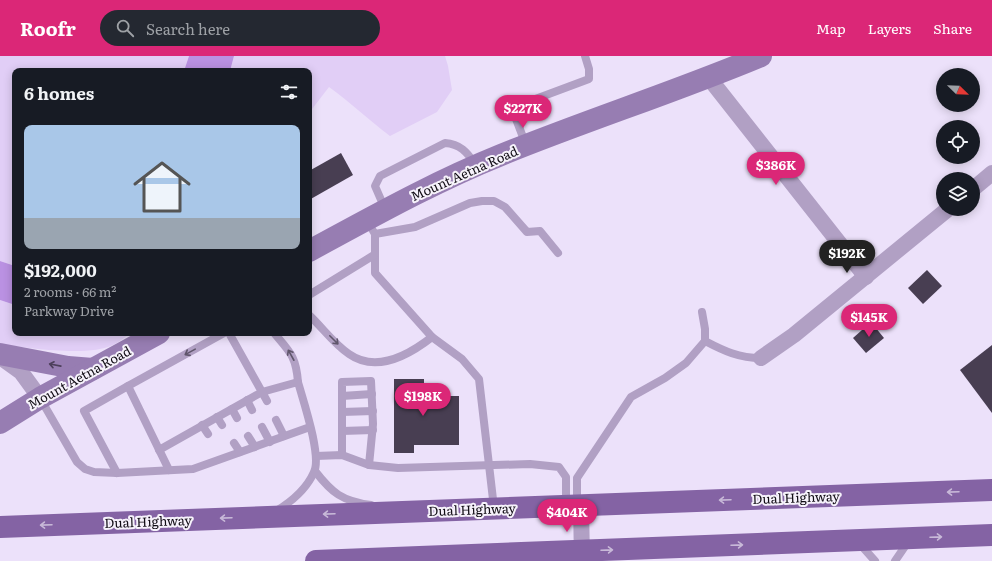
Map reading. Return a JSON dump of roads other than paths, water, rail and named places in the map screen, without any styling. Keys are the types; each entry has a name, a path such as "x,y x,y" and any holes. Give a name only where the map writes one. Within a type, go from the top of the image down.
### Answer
{"main road":[{"name":"Dual Highway","path":"0,527 992,490"},
{"path":"316,561 582,556 855,540 992,535"}],"street":[{"name":"Mount Aetna Road","path":"312,250 371,227 386,210 426,188 476,166 709,78 761,56"},
{"path":"709,78 866,277"},
{"path":"980,183 992,173"},
{"path":"761,358 794,335 940,216"},
{"name":"Mount Aetna Road","path":"0,423 40,398 154,336"},
{"path":"0,356 68,367 93,369"},
{"path":"0,356 21,372 40,398"},
{"path":"575,505 582,556"}],"lane":[{"path":"526,146 516,119 517,108 522,104 589,79 589,69 585,56"},
{"path":"386,210 375,186 380,176 445,143 454,143 461,147 476,166"},
{"path":"494,508 479,379 462,358 432,337 375,273 371,227 415,227 470,203 494,201 505,207 527,232 540,231 558,253"},
{"path":"312,293 374,255"},
{"path":"575,505 577,478 631,397 665,378 686,364 705,341 705,329 702,312"},
{"path":"312,318 348,354 362,361 388,361 414,351 432,337"},
{"path":"117,473 84,411 219,336"},
{"path":"231,336 267,401"},
{"path":"265,516 289,503 304,488 315,471 316,456 292,354 277,336"},
{"path":"705,341 729,353 749,358 761,358"},
{"path":"342,455 342,382 371,381 373,430 369,465"},
{"path":"160,450 262,392 298,382"},
{"path":"128,386 169,470"},
{"path":"342,396 372,394"},
{"path":"40,398 77,462 85,469 94,472 117,473 193,469 221,455 240,452 310,427"},
{"path":"247,400 252,410"},
{"path":"232,409 237,418"},
{"path":"342,412 373,411"},
{"path":"217,417 222,425"},
{"path":"276,420 284,436"},
{"path":"202,425 208,434"},
{"path":"262,428 270,442"},
{"path":"342,430 373,430"},
{"path":"248,436 255,447"},
{"path":"234,443 240,452"},
{"path":"316,456 342,455 369,465 398,468 530,464 559,467 566,477 575,505"},
{"path":"315,471 328,488 346,499 409,511"},
{"path":"895,561 911,538"},
{"path":"855,540 876,561"}]}
